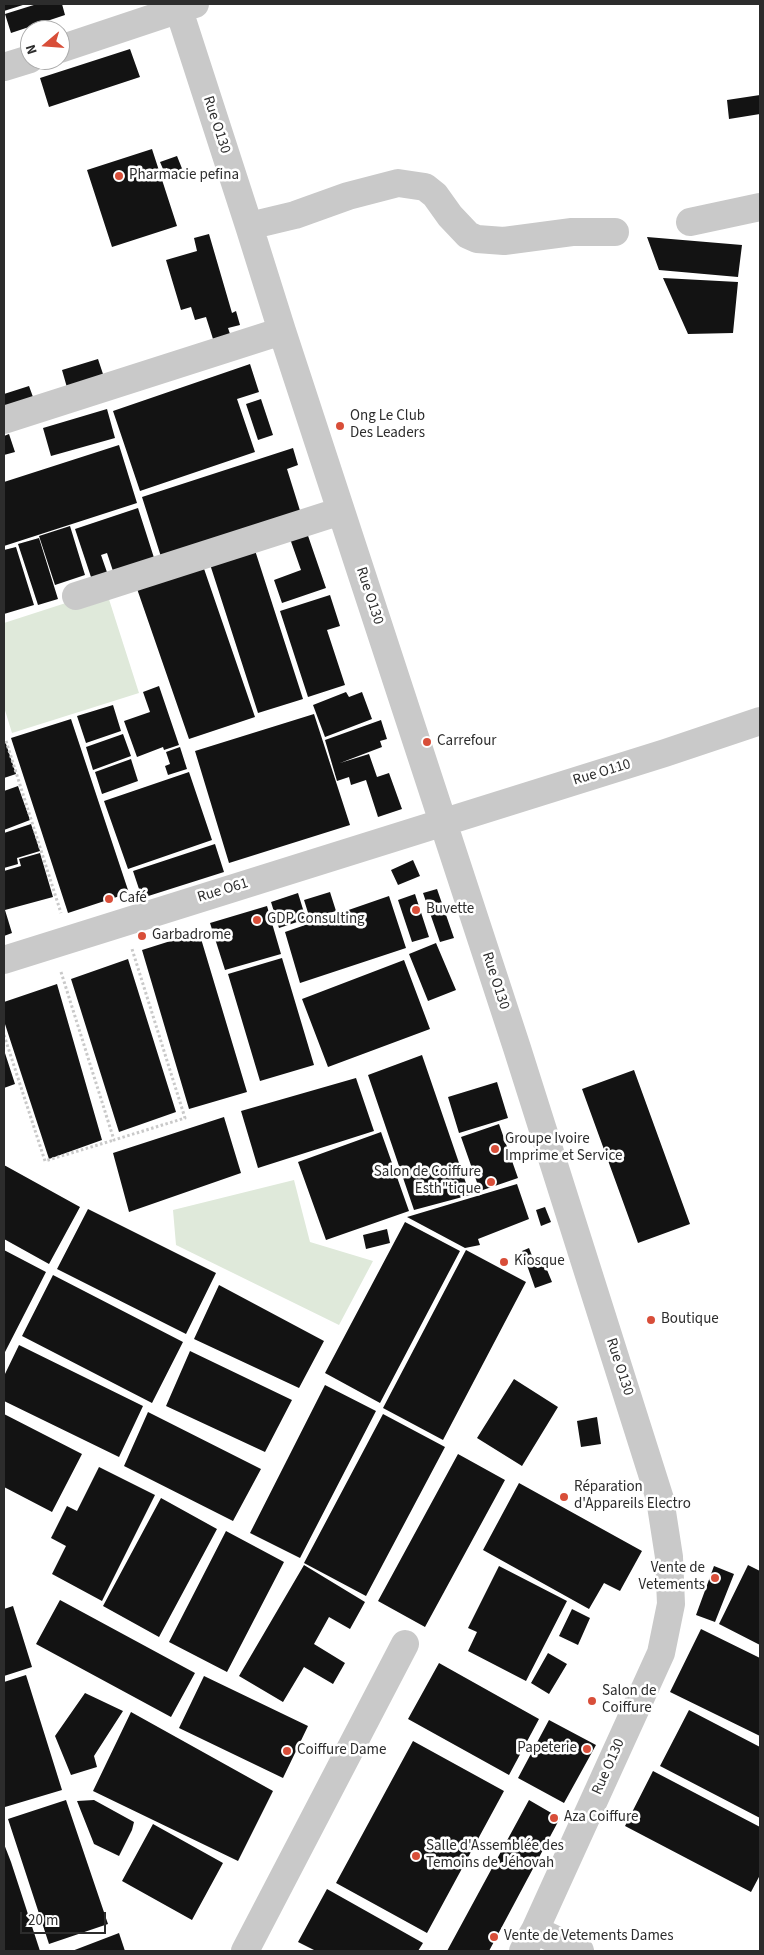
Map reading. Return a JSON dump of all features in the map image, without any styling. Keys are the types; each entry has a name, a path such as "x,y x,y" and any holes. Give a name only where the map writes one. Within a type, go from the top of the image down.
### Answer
{"street":[{"path":"70,46 184,6"},
{"name":"Rue O130","path":"184,6 282,331 443,822 660,1500 669,1558 671,1604 661,1653 529,1940"},
{"path":"4,67 20,62"},
{"path":"250,226 295,215 348,196 398,183 426,187 435,195 468,235 477,239 504,241 572,232 615,232"},
{"path":"690,222 760,207"},
{"path":"4,420 282,331"},
{"path":"76,596 340,511"},
{"name":"Rue O110","path":"443,822 665,753 760,721"},
{"name":"Rue O61","path":"4,960 443,822"},
{"path":"245,1951 405,1644"},
{"path":"529,1940 580,1951"}],"path":[{"path":"6,741 114,1140"},
{"path":"4,1035 45,1161 184,1118 124,922"}],"green space":[{"path":"106,590 139,693 12,733 4,707 4,623"},
{"path":"294,1180 310,1242 373,1261 339,1325 176,1245 173,1210"}],"building":[{"path":"4,4 26,4 4,11"},
{"path":"37,4 62,4 65,15 50,20 20,20 20,30 11,33 5,14"},
{"path":"130,49 140,77 49,107 40,78 70,70 70,68"},
{"path":"760,95 760,114 729,119 727,100"},
{"path":"152,149 177,226 112,247 87,170"},
{"path":"177,156 185,176 171,181 167,168 163,169 160,162"},
{"path":"209,234 232,313 236,311 240,325 228,328 230,334 213,339 206,317 195,320 191,307 181,310 166,260 197,251 194,238"},
{"path":"647,237 742,245 738,277 659,270"},
{"path":"663,278 738,282 733,333 688,334"},
{"path":"98,359 105,380 68,391 62,370"},
{"path":"250,364 259,392 237,399 255,452 140,491 113,411"},
{"path":"29,386 33,397 4,415 4,394"},
{"path":"261,399 273,435 258,440 246,404"},
{"path":"107,409 115,438 51,456 43,428"},
{"path":"9,434 15,452 4,455 4,436"},
{"path":"119,445 137,503 4,546 4,482"},
{"path":"293,448 298,465 287,469 302,517 163,563 142,497"},
{"path":"138,508 156,564 115,577 107,553 101,555 109,578 93,583 75,529"},
{"path":"70,526 85,575 55,585 39,536"},
{"path":"305,527 326,588 282,603 274,580 301,570 288,533"},
{"path":"39,538 58,599 38,605 18,544"},
{"path":"252,541 303,699 258,713 207,555"},
{"path":"16,547 34,605 4,614 4,550"},
{"path":"201,560 255,717 189,739 135,583"},
{"path":"330,595 340,626 327,630 345,685 308,697 280,611"},
{"path":"159,686 179,745 164,750 163,747 137,757 124,721 150,712 143,692"},
{"path":"346,692 349,697 362,692 372,719 325,737 313,705"},
{"path":"113,705 121,731 86,743 77,716"},
{"path":"314,714 350,825 229,863 195,751"},
{"path":"71,719 129,893 68,913 11,738"},
{"path":"381,720 387,739 380,741 382,747 340,763 369,754 377,777 389,773 402,809 378,817 366,780 351,785 349,777 337,781 325,740"},
{"path":"123,734 131,756 93,770 86,747"},
{"path":"4,738 16,774 4,778"},
{"path":"180,747 187,769 168,775 165,766 170,764 166,752"},
{"path":"131,759 138,781 102,794 95,772"},
{"path":"189,772 212,840 128,869 104,801"},
{"path":"18,786 30,820 4,830 4,791"},
{"path":"31,824 40,851 17,858 18,864 4,868 4,833"},
{"path":"215,844 224,872 142,898 133,871"},
{"path":"40,853 53,897 5,910 12,933 4,936 4,871 21,866 19,859"},
{"path":"413,860 420,876 398,885 391,870"},
{"path":"437,889 454,938 440,942 423,893"},
{"path":"330,892 336,911 310,919 304,900"},
{"path":"298,893 306,919 279,928 271,902"},
{"path":"415,894 429,937 412,942 398,900"},
{"path":"389,896 406,948 300,983 285,932"},
{"path":"267,906 281,954 225,970 210,923"},
{"path":"199,932 247,1092 189,1109 142,950"},
{"path":"436,943 456,990 428,1001 409,954"},
{"path":"282,958 314,1065 260,1081 228,974"},
{"path":"128,959 176,1112 119,1132 71,979"},
{"path":"404,960 430,1029 328,1067 302,999"},
{"path":"57,984 102,1140 49,1159 4,1021 4,1002"},
{"path":"4,1050 15,1084 4,1088"},
{"path":"422,1055 470,1195 414,1210 368,1075"},
{"path":"634,1070 690,1224 638,1243 582,1089"},
{"path":"356,1078 374,1131 258,1168 241,1111"},
{"path":"497,1082 508,1118 459,1133 448,1097"},
{"path":"224,1117 241,1173 129,1212 113,1153"},
{"path":"499,1124 518,1178 480,1191 461,1137"},
{"path":"381,1132 409,1211 326,1240 298,1162"},
{"path":"4,1165 80,1207 49,1264 4,1239"},
{"path":"517,1184 529,1219 478,1239 480,1245 465,1248 407,1217"},
{"path":"545,1207 551,1222 541,1226 536,1210"},
{"path":"88,1209 216,1273 186,1334 57,1269"},
{"path":"405,1222 460,1251 380,1403 325,1373"},
{"path":"387,1229 390,1243 366,1249 363,1235"},
{"path":"529,1248 537,1268 545,1265 552,1282 535,1288 522,1251"},
{"path":"4,1250 46,1272 4,1354"},
{"path":"466,1250 526,1282 443,1440 383,1408"},
{"path":"53,1275 183,1342 152,1403 22,1336"},
{"path":"219,1285 324,1341 299,1388 194,1339"},
{"path":"19,1345 143,1406 119,1457 4,1401 4,1376"},
{"path":"190,1351 292,1400 265,1452 166,1406"},
{"path":"514,1379 558,1407 522,1466 477,1438"},
{"path":"325,1385 376,1411 300,1558 250,1533"},
{"path":"148,1412 261,1469 233,1521 124,1466"},
{"path":"4,1414 82,1454 52,1512 4,1487"},
{"path":"383,1414 445,1447 366,1596 304,1563"},
{"path":"597,1417 601,1444 581,1447 577,1421"},
{"path":"458,1454 505,1480 425,1627 378,1601"},
{"path":"99,1467 155,1495 102,1601 52,1574 66,1546 51,1538 67,1506 77,1511"},
{"path":"519,1483 642,1551 620,1591 604,1583 589,1609 483,1550"},
{"path":"161,1498 217,1529 159,1637 103,1606"},
{"path":"226,1531 284,1562 227,1672 169,1642"},
{"path":"304,1565 365,1602 350,1629 329,1617 314,1644 345,1663 333,1684 304,1667 283,1702 239,1676"},
{"path":"748,1565 760,1571 760,1645 719,1624"},
{"path":"499,1566 567,1601 526,1681 468,1651 477,1632 468,1628"},
{"path":"714,1566 734,1574 715,1622 696,1615"},
{"path":"60,1600 195,1673 171,1717 36,1644"},
{"path":"13,1606 32,1667 4,1676 4,1609"},
{"path":"572,1609 590,1618 578,1645 559,1636"},
{"path":"701,1629 760,1658 760,1736 670,1692"},
{"path":"548,1653 567,1664 549,1694 531,1683"},
{"path":"439,1663 539,1719 509,1775 408,1719"},
{"path":"26,1675 62,1790 5,1807 4,1682"},
{"path":"204,1676 308,1726 283,1778 179,1728"},
{"path":"85,1693 123,1711 94,1756 97,1767 71,1775 55,1736"},
{"path":"689,1710 760,1747 760,1818 660,1766"},
{"path":"131,1712 273,1791 238,1861 93,1791"},
{"path":"549,1720 596,1745 564,1803 518,1778"},
{"path":"413,1741 504,1791 427,1933 336,1883"},
{"path":"653,1771 760,1827 760,1875 751,1892 625,1826"},
{"path":"66,1800 108,1924 49,1944 8,1819"},
{"path":"94,1800 134,1822 119,1856 94,1844 77,1801"},
{"path":"529,1800 560,1818 489,1951 447,1951"},
{"path":"153,1824 223,1863 192,1920 122,1881"},
{"path":"4,1844 11,1862 40,1951 4,1951"},
{"path":"327,1889 423,1943 418,1951 316,1951 298,1942"},
{"path":"119,1933 125,1951 72,1951"}],"place":[{"name":"Pharmacie pefina","path":"119,176"},
{"name":"Ong Le Club Des Leaders","path":"340,426"},
{"name":"Carrefour","path":"427,742"},
{"name":"Café","path":"109,899"},
{"name":"Buvette","path":"416,910"},
{"name":"GDP Consulting","path":"257,920"},
{"name":"Garbadrome","path":"142,936"},
{"name":"Groupe Ivoire Imprime et Service","path":"495,1149"},
{"name":"Salon de Coiffure Esth\"tique","path":"491,1182"},
{"name":"Kiosque","path":"504,1262"},
{"name":"Boutique","path":"651,1320"},
{"name":"Réparation d'Appareils Electro","path":"564,1497"},
{"name":"Vente de Vetements","path":"715,1578"},
{"name":"Salon de Coiffure","path":"592,1701"},
{"name":"Papeterie","path":"587,1749"},
{"name":"Coiffure Dame","path":"287,1751"},
{"name":"Aza Coiffure","path":"554,1818"},
{"name":"Salle d'Assemblée des Temoins de Jéhovah","path":"416,1856"},
{"name":"Vente de Vetements Dames","path":"494,1937"}]}
